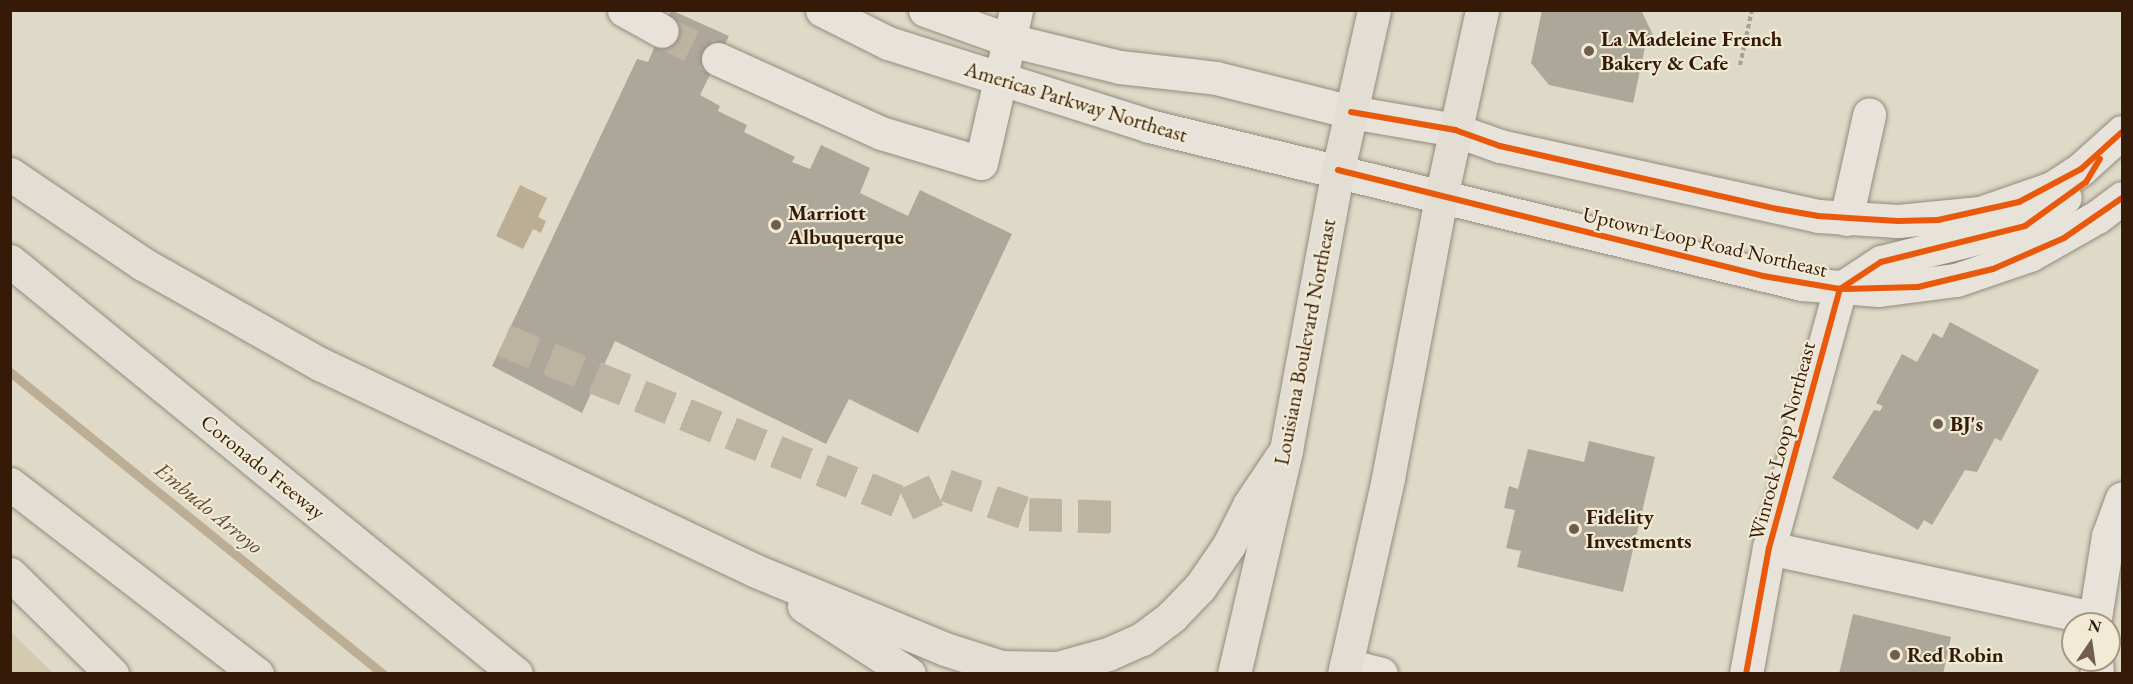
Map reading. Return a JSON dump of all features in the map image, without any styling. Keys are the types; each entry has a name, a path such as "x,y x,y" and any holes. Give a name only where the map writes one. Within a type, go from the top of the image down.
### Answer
{"main road":[{"name":"Louisiana Boulevard Northeast","path":"1234,674 1286,450 1338,170 1374,10"},
{"path":"1345,669 1388,478 1441,197 1482,10"},
{"path":"10,174 142,264 320,363 756,572 945,650 1001,666 1058,668 1142,639 1172,616 1200,588 1229,545 1249,504 1286,450"},
{"name":"Coronado Freeway","path":"10,261 516,674"},
{"path":"10,484 257,674"},
{"path":"756,572 854,641 909,674"},
{"path":"10,574 112,674"}],"street":[{"path":"624,10 662,31"},
{"name":"Americas Parkway Northeast","path":"822,10 888,44 1001,81 1149,126 1338,170"},
{"name":"Americas Parkway Northeast","path":"925,10 1012,26 1120,67 1216,78 1351,112"},
{"path":"718,59 881,133 981,163 1012,26"},
{"path":"1351,112 1455,129 1500,146 1755,204 1846,219 1938,220 1980,213 2052,188 2114,141"},
{"path":"1846,219 1869,115"},
{"path":"1840,289 1881,262 2025,226 2086,182 2114,141"},
{"name":"Uptown Loop Road Northeast","path":"1338,170 1763,276 1840,289 1918,287 1994,269 2064,238 2122,198"},
{"name":"Winrock Loop Northeast","path":"1746,674 1769,548 1840,289"},
{"path":"2095,612 2108,536 2122,498"},
{"path":"1769,548 2061,614"},
{"path":"1345,669 1381,674"}],"path":[{"path":"1740,65 1752,10"}],"shaded area":[{"path":"520,185 547,198 538,217 546,221 541,233 533,229 523,249 496,236"},
{"path":"11,632 53,673 11,673"}],"building":[{"name":"Marriott Albuquerque","path":"671,10 729,36 700,95 720,106 718,111 747,125 744,132 795,157 792,162 810,169 821,145 870,168 860,193 908,216 920,190 1012,234 918,433 849,399 826,444 615,341 582,413 492,366 637,59 648,62"},
{"name":"La Madeleine French Bakery & Cafe","path":"1542,10 1642,12 1653,35 1647,38 1633,103 1549,85 1531,63"},
{"name":"BJ's","path":"1950,322 2039,370 2001,441 1995,438 1977,472 1965,470 1932,525 1924,520 1918,530 1832,478 1874,410 1880,411 1883,406 1876,403 1902,354 1917,362 1933,333 1942,338"},
{"name":"Fidelity Investments","path":"1589,441 1655,457 1623,592 1517,567 1521,551 1506,548 1515,510 1504,508 1509,486 1518,489 1528,449 1584,462"},
{"name":"Red Robin","path":"1853,614 1951,637 1943,674 1839,674"}],"waterway":[{"name":"Embudo Arroyo","path":"10,372 383,674"}],"tunnel":[{"path":"662,31 718,59"},
{"path":"504,340 906,504 946,485 1029,514 1123,517"}],"cycle path":[{"path":"1351,112 1455,130 1500,146 1778,209 1818,216 1898,221 1938,220 2019,202 2081,169 2122,132"},
{"path":"1746,674 1769,548 1840,289 1881,262 2025,226 2086,182 2100,159"},
{"path":"1338,170 1763,276 1840,289 1918,287 1993,269 2064,238 2122,198"}],"place":[{"name":"La Madeleine French Bakery & Cafe","path":"1589,51"},
{"name":"Marriott Albuquerque","path":"776,225"},
{"name":"BJ's","path":"1938,424"},
{"name":"Fidelity Investments","path":"1574,529"},
{"name":"Red Robin","path":"1895,655"}]}
